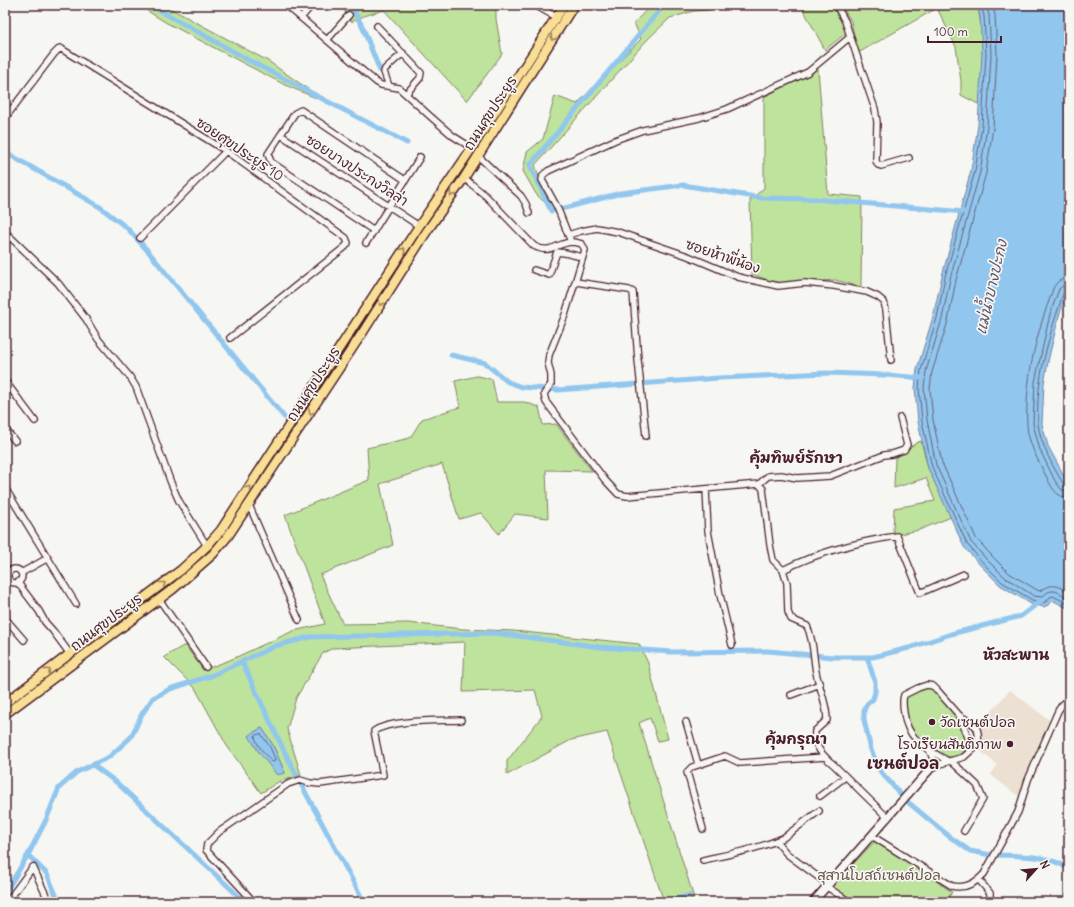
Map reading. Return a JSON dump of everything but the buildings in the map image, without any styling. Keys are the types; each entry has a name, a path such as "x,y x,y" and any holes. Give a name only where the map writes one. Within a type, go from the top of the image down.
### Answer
{"main road":[{"name":"ถนนศุขประยูร","path":"5,702 181,570 207,546 221,530 564,5"},
{"name":"ถนนศุขประยูร","path":"5,714 160,599 213,554 228,536 363,332 427,231 464,178 574,5"},
{"path":"419,226 427,231"},
{"path":"35,680 42,687"}],"street":[{"path":"286,5 376,82 381,85 399,88 453,136 472,148"},
{"path":"301,18 312,5"},
{"path":"535,5 556,17"},
{"path":"836,5 845,21 875,109 877,122 876,161 878,165 881,166 909,158"},
{"path":"327,40 349,15"},
{"path":"377,26 421,73 406,94"},
{"path":"571,242 557,207 542,180 543,175 548,171 615,140 642,130 699,118 726,110 808,72 850,37"},
{"name":"ซอยศุขประยูร 10","path":"5,118 60,48 226,151 346,238 348,241 345,247 230,338"},
{"path":"389,86 384,72 385,69 402,53"},
{"path":"374,231 271,162 268,154 295,113 302,110 406,180"},
{"name":"ซอยบางประกงวิลล่า","path":"281,134 419,226"},
{"path":"140,238 226,151"},
{"path":"478,156 521,196 529,213"},
{"path":"366,243 420,157"},
{"path":"464,178 486,196 534,246 541,250 556,249 571,242 582,244 584,247 585,250 576,282 549,355 548,363 551,375 551,384 544,394 546,402 605,480 618,494 627,496 759,484 768,476 781,475 797,478 830,476 884,455 904,450 907,446 900,418"},
{"name":"ซอยห้าพี่น้อง","path":"568,235 597,228 618,232 688,256 738,277 778,286 812,284 867,292 878,297 884,302 891,360"},
{"path":"5,232 58,283 76,305 98,338 130,377 136,387 174,489 194,526 207,546"},
{"path":"556,249 582,257"},
{"path":"534,270 549,276 556,249"},
{"path":"576,282 629,290 633,292 646,436"},
{"path":"5,381 35,421"},
{"path":"5,428 15,441"},
{"path":"759,484 763,489 773,560 783,570 787,583 788,612 791,620 807,626 811,633 816,672 827,713 827,720 815,731 814,738 824,757 888,818"},
{"path":"5,488 76,604"},
{"path":"706,489 708,531 720,595 732,645"},
{"path":"5,503 12,499"},
{"path":"249,506 299,620"},
{"path":"783,570 813,557 840,548 865,541 897,536 920,593 964,574"},
{"path":"21,573 48,558"},
{"path":"5,567 9,572 7,583 18,583"},
{"path":"9,572 15,569 21,573"},
{"path":"18,583 22,578 21,573"},
{"path":"18,583 39,611 49,621 53,631 70,654"},
{"path":"160,599 206,668"},
{"path":"5,618 24,640"},
{"path":"791,695 820,684"},
{"path":"931,768 950,761 964,757 978,744 979,733 976,727 959,715 938,690 933,686 927,685 904,695 902,701 908,730 929,751 950,761 977,785 983,799 964,831"},
{"path":"872,836 952,886 963,887 979,880 984,874 1018,812 1028,780 1058,711 1069,698"},
{"path":"959,715 968,737 969,752"},
{"path":"254,902 206,850 207,844 220,832 288,784 300,780 320,784 383,775 374,731 381,726 421,721 461,720"},
{"path":"686,722 698,764"},
{"path":"813,902 931,768 934,761 929,751"},
{"path":"703,829 687,772 692,766 725,756 740,763 824,757"},
{"path":"820,796 845,776"},
{"path":"703,860 744,851 776,841 783,838 819,811"},
{"path":"776,841 789,856 850,902"},
{"path":"7,902 33,867 49,902"},
{"path":"979,880 990,893 990,902"}],"shaded area":[{"name":"โรงเรียนสันติภาพ","path":"1010,690 1050,721 1018,796 991,775 997,765 977,748 981,741 982,734 979,726"}],"green space":[{"path":"138,5 164,5 268,61 328,103 285,85 165,22"},
{"path":"341,5 496,5 496,19 502,54 467,101 384,10 351,22"},
{"path":"651,5 711,5 709,10 694,11 670,18 647,40 535,165 550,208 536,194 523,171 527,152 543,139 555,96 577,104 641,39 634,23"},
{"path":"801,5 833,5 846,33 825,50"},
{"path":"841,5 977,5 982,42 980,105 961,95 961,81 956,47 937,8 858,53 851,21"},
{"path":"818,69 828,194 862,197 861,287 835,280 778,284 752,274 750,200 764,188 764,97"},
{"path":"477,376 492,379 497,402 524,402 539,407 543,425 556,424 592,471 546,470 548,518 515,514 499,534 481,513 459,519 442,464 380,484 393,545 320,575 343,624 408,623 463,629 514,631 639,644 648,663 668,739 658,741 650,718 639,723 694,898 676,902 664,902 607,732 571,740 507,775 507,761 542,716 535,690 463,692 465,642 333,648 323,653 296,698 287,729 301,775 278,782 261,793 227,746 195,688 164,657 185,645 203,670 230,660 293,631 325,624 285,515 369,480 367,448 410,438 422,419 460,407 455,381","holes":["262,728 273,745 285,773 254,732"]},
{"path":"921,441 928,468 951,517 919,530 895,535 893,531 894,508 935,501 926,478 894,488 895,458"},
{"path":"929,688 937,693 949,705 964,731 967,745 961,754 954,757 947,756 931,749 916,736 907,724 905,714 905,697 920,689"},
{"name":"สุสานโบสถ์เซนต์ปอล","path":"876,840 952,892 946,902 854,902 831,887"}],"water":[{"name":"แม่น้ำบางปะกง","path":"977,5 1069,5 1069,287 1059,316 1049,357 1044,383 1042,424 1048,446 1069,485 1069,609 1052,600 1050,604 1044,607 1031,604 1000,585 964,547 928,468 918,422 915,388 917,369 933,317 942,276 971,170 978,125 982,53 980,16"},
{"path":"262,728 273,745 285,773 277,775 258,751 249,736"}],"waterway":[{"path":"150,5 248,60 407,143"},
{"path":"351,5 363,28 380,71"},
{"path":"664,5 530,165 551,211 621,193 683,185 761,198 814,199 965,212"},
{"path":"5,152 100,207 127,228 147,250 284,417"},
{"path":"451,355 485,363 508,382 522,387 558,390 719,378 827,373 923,378"},
{"path":"5,893 28,855 46,820 59,788 77,772 109,757 131,737 142,714 153,698 170,689 213,675 275,646 310,637 495,633 600,647 671,652 768,651 833,657 873,657 909,648 951,634 1021,616 1041,601"},
{"path":"867,657 875,682 873,699 867,704 864,710 864,720 871,750 880,771 903,797"},
{"path":"242,662 297,776"},
{"path":"93,765 116,782 245,902"},
{"path":"301,784 364,902"},
{"path":"909,803 950,837 970,851 991,855"},
{"path":"28,855 47,874 59,902"},
{"path":"999,855 1036,857 1053,861 1069,869"},
{"path":"668,902 689,895"},
{"path":"1066,902 1069,897"}],"place":[{"name":"วัดเซนต์ปอล","path":"932,722"},
{"name":"โรงเรียนสันติภาพ","path":"1010,744"}],"district":[{"name":"คุ้มทิพย์รักษา","path":"796,457"},
{"name":"หัวสะพาน","path":"1016,654"},
{"name":"คุ้มกรุณา","path":"796,738"},
{"name":"เซนต์ปอล","path":"903,763"}]}
